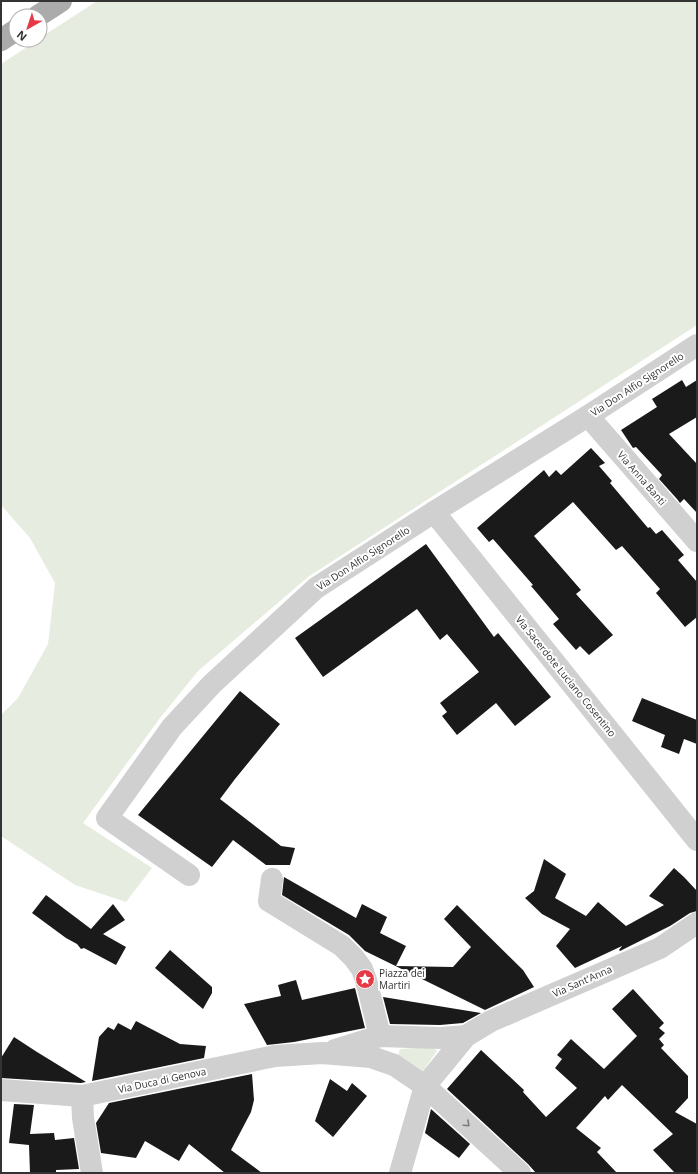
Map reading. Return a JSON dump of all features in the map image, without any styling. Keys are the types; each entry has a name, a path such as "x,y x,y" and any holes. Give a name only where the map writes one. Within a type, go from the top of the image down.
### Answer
{"main road":[{"path":"48,9 61,1"}],"street":[{"name":"Via Don Alfio Signorello","path":"189,875 107,818 172,727 212,684 316,588 588,416 697,345"},
{"name":"Via Anna Banti","path":"588,416 697,541"},
{"name":"Via Sacerdote Luciano Cosentino","path":"434,512 697,840"},
{"path":"272,879 269,901 342,946 362,969 380,1036"},
{"name":"Via Sant'Anna","path":"466,1036 491,1021 660,948 697,923"},
{"path":"322,1053 380,1036 440,1038 466,1036"},
{"path":"400,1173 428,1096 466,1036"},
{"path":"322,1053 371,1057 394,1065 428,1096 520,1173"},
{"name":"Via Duca di Genova","path":"1,1090 82,1096 275,1056 322,1053"},
{"path":"82,1096 82,1118 92,1173"}],"shaded area":[{"path":"97,1 697,1 697,325 308,577 198,671 160,718 83,823 152,868 126,902 75,885 1,836 1,715 18,698 48,644 55,583 30,538 1,505 1,64 26,48 48,48 48,33"},
{"path":"432,1047 437,1051 422,1072 398,1057 400,1049"}],"building":[{"path":"682,380 686,387 697,380 697,417 669,434 697,464 697,513 684,499 680,503 659,479 662,475 636,447 633,448 621,430 657,407 652,399"},
{"path":"591,448 605,463 599,466 612,481 610,483 648,528 650,527 656,534 662,530 684,555 678,560 697,582 697,617 685,627 656,593 660,589 622,546 616,550 573,502 534,536 581,590 576,594 613,635 589,655 580,646 576,650 553,624 559,619 531,586 533,585 493,539 489,542 477,528 544,470 549,477 556,470 561,475"},
{"path":"426,544 494,637 498,633 551,697 515,726 496,703 457,735 442,716 447,712 440,703 479,672 447,634 440,640 417,609 323,677 295,638"},
{"path":"240,691 280,724 220,799 281,846 295,848 290,865 266,865 233,840 212,867 138,815"},
{"path":"642,698 697,720 697,744 684,739 679,754 661,747 665,735 632,721"},
{"path":"544,859 566,874 555,898 586,916 598,902 626,926 664,905 649,896 674,868 697,891 697,911 690,913 670,926 620,951 619,950 622,946 575,968 556,946 570,929 542,914 525,898 534,891"},
{"path":"284,877 356,918 362,904 387,917 380,933 406,946 396,966 453,967 471,947 444,919 457,905 523,970 534,987 485,1010 365,951 349,935 282,895"},
{"path":"46,895 91,929 113,904 125,920 103,934 126,947 116,965 84,948 81,949 77,944 66,938 32,913"},
{"path":"170,950 212,987 212,993 203,1009 155,968"},
{"path":"296,980 302,1000 355,988 365,1028 294,1042 267,1045 244,1004 281,996 278,985"},
{"path":"633,989 664,1023 659,1028 665,1033 659,1039 664,1045 661,1048 688,1076 688,1098 675,1112 697,1124 697,1173 675,1173 653,1150 673,1134 622,1085 608,1100 605,1096 576,1128 601,1148 597,1152 617,1173 536,1173 447,1089 481,1050 524,1090 523,1092 546,1117 577,1088 555,1068 562,1059 557,1055 571,1039 604,1069 637,1036 612,1009"},
{"path":"383,997 481,1013 463,1023 440,1025 390,1024"},
{"path":"136,1021 180,1044 206,1046 204,1058 92,1081 99,1037 108,1027 114,1030 118,1023 131,1030"},
{"path":"14,1037 86,1082 81,1083 1,1078 1,1058"},
{"path":"252,1074 254,1100 251,1112 231,1150 262,1173 225,1173 189,1144 179,1161 145,1141 136,1158 101,1153 96,1123 109,1103"},
{"path":"330,1079 347,1091 352,1083 367,1096 333,1137 315,1121"},
{"path":"14,1104 34,1105 30,1134 54,1133 55,1140 74,1138 79,1169 56,1170 56,1173 30,1173 29,1145 9,1143"},
{"path":"431,1109 470,1144 459,1158 425,1133"}],"place":[{"name":"Piazza dei Martiri","path":"365,979"}]}
